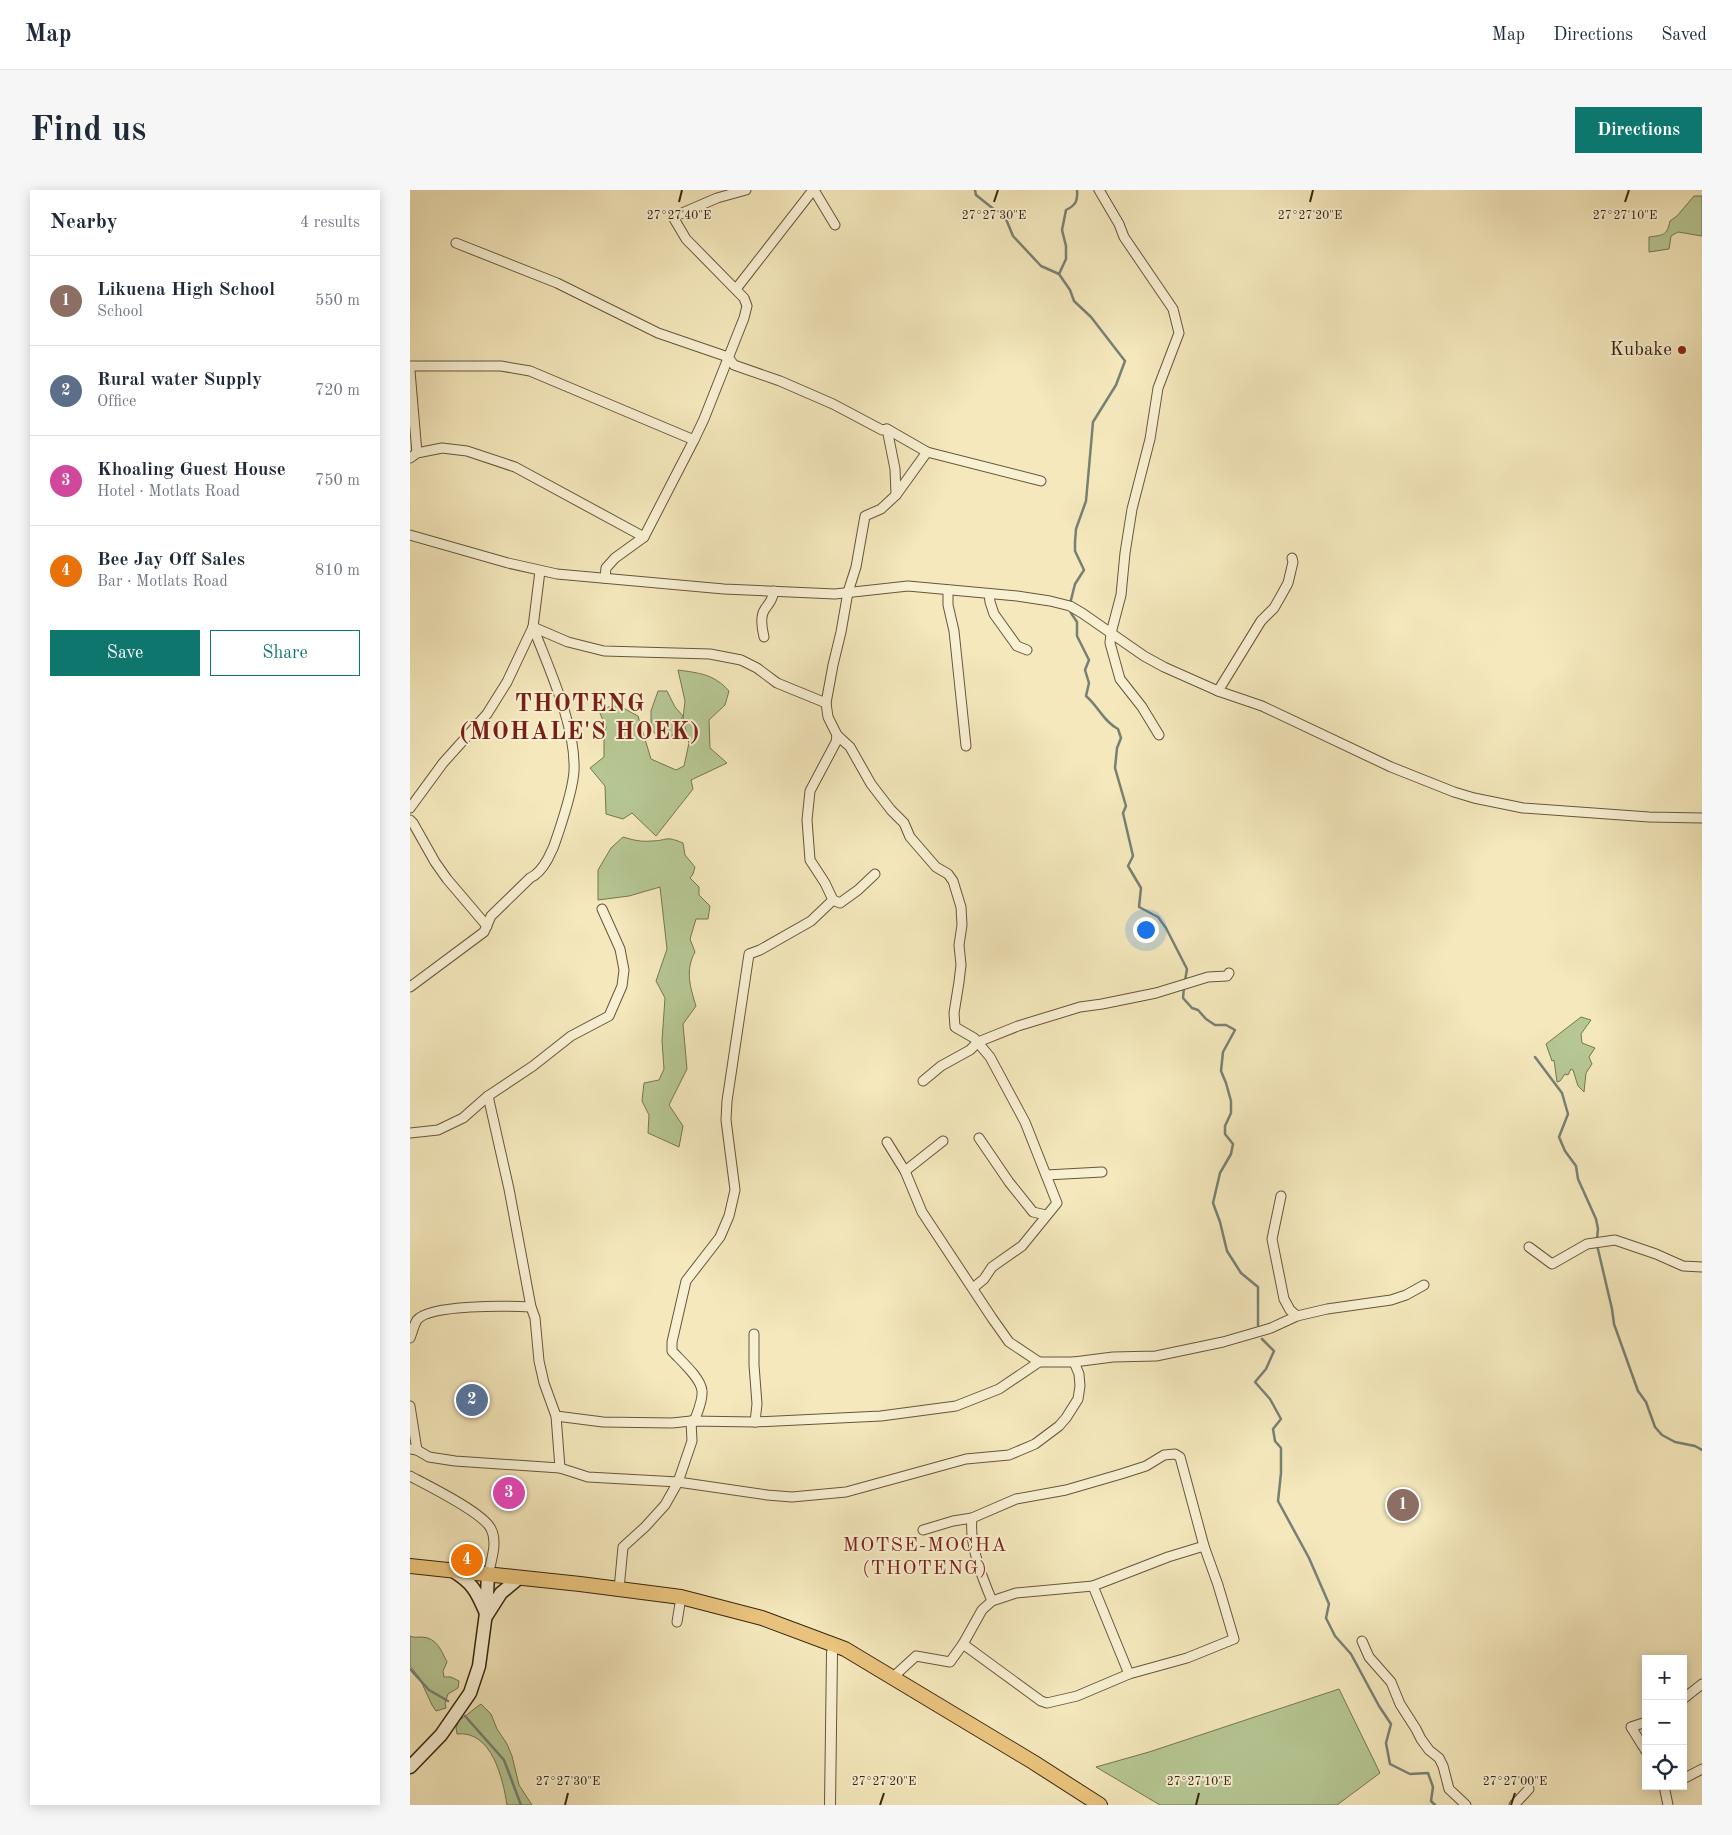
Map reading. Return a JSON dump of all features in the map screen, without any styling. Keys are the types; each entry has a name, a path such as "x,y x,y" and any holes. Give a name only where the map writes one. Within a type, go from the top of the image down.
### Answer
{"main road":[{"path":"410,1566 682,1597 762,1618 845,1649 1100,1805"},
{"path":"453,1571 468,1580 477,1592 485,1616"},
{"path":"410,1768 441,1735 470,1693 479,1666 488,1575"},
{"path":"485,1616 502,1593 519,1578"}],"street":[{"path":"605,578 606,568 615,558 644,537 704,418 744,318 747,306 744,298 736,289 686,239 672,217 717,198 746,190"},
{"path":"736,289 814,190 835,225"},
{"path":"1099,190 1120,224 1124,237 1173,309 1179,333 1158,388 1150,439 1128,532 1121,595 1110,642 1120,679 1142,707 1159,735"},
{"path":"456,243 557,284 658,333 728,357 734,365 780,380 833,404 882,430 887,430 928,452 1041,481"},
{"path":"410,366 502,366 530,370 694,440"},
{"path":"410,372 414,456 442,448 467,451 515,467 644,537"},
{"path":"887,430 895,469 896,495"},
{"path":"928,452 896,495 881,509 865,516 856,567 848,592 826,703 828,718 837,734 850,747 871,784 891,810 904,823 910,837 936,867 948,874 953,880 961,908 962,925 959,945 961,965 954,1002 955,1027 974,1038 990,1056 1025,1122 1057,1203 1046,1215 1032,1236 1022,1246 992,1267 984,1279 973,1288"},
{"path":"410,535 540,571 680,586 835,594 908,586 1017,596 1050,601 1070,606 1144,656 1164,667 1218,691 1262,706 1391,767 1454,792 1523,808 1649,817 1702,818"},
{"path":"1218,691 1262,621 1274,608 1282,594 1288,583 1294,562 1292,558"},
{"path":"410,808 443,763 487,714 507,682 532,627 540,571"},
{"path":"948,590 948,605 954,631 966,746"},
{"path":"764,637 763,610 772,602 774,591"},
{"path":"989,594 994,614 1017,646 1027,650"},
{"path":"532,627 568,642 604,651 710,654 741,660 777,683 826,703"},
{"path":"410,987 484,932 491,916 530,878 535,876 553,851 565,813 574,772 572,738 555,684 532,627"},
{"path":"837,734 830,756 810,791 807,820 810,860 825,883 833,900 840,903 875,874"},
{"path":"410,820 447,879 487,926"},
{"path":"618,1589 623,1546 645,1528 665,1504 678,1482 692,1440 693,1421 700,1404 702,1391 695,1375 672,1351 672,1342 686,1281 720,1237 729,1216 735,1190 726,1120 727,1101 749,954 811,921 833,900"},
{"path":"410,1133 438,1130 463,1118 488,1096 533,1066 571,1036 609,1016 622,986 624,970 620,950 602,909"},
{"path":"923,1081 941,1066 970,1050 978,1042 1018,1026 1080,1007 1156,993 1208,977 1227,976 1229,973"},
{"path":"488,1096 509,1189 531,1307 535,1318 541,1369 556,1416 560,1468"},
{"path":"979,1138 1009,1182 1033,1212 1046,1215"},
{"path":"904,1171 943,1140"},
{"path":"887,1142 904,1171 922,1212 959,1270 1009,1342 1040,1362"},
{"path":"1046,1175 1102,1172"},
{"path":"1282,1196 1273,1227 1272,1240 1284,1299 1290,1310 1297,1316"},
{"path":"1529,1247 1552,1264 1587,1244 1615,1240 1656,1254 1683,1266 1702,1267"},
{"path":"556,1416 603,1422 755,1422 882,1416 956,1406 999,1388 1040,1362 1074,1362 1113,1357 1156,1356 1223,1342 1271,1328 1297,1316 1327,1309 1391,1300 1406,1295 1424,1285"},
{"path":"410,1338 417,1320 427,1314 489,1306 531,1307"},
{"path":"754,1334 757,1404 755,1422"},
{"path":"410,1406 413,1450 429,1457 455,1461 560,1468 588,1477 678,1482 792,1497 846,1492 966,1459 1009,1455 1035,1444 1059,1426 1078,1399 1079,1374 1074,1362"},
{"path":"922,1530 953,1521 972,1518 1016,1499 1066,1490 1146,1466 1164,1455 1175,1454 1180,1457 1204,1546 1234,1639 1187,1658 1129,1674 1077,1696 1048,1703 1041,1701 963,1644"},
{"path":"410,1476 488,1523 492,1530 494,1544 488,1575"},
{"path":"972,1518 971,1528 977,1557 992,1601"},
{"path":"892,1678 916,1656 950,1662 963,1644 982,1610 992,1601 1016,1593 1093,1586 1168,1557 1204,1546"},
{"path":"1093,1586 1129,1674"},
{"path":"677,1622 682,1597"},
{"path":"1362,1641 1369,1657 1391,1682 1400,1704 1421,1739 1429,1750 1439,1758 1449,1790 1466,1805"},
{"path":"830,1805 831,1663 834,1645"},
{"path":"1687,1696 1702,1684"},
{"path":"1642,1723 1631,1727 1642,1745"},
{"path":"1687,1777 1702,1769"},
{"path":"1514,1805 1529,1789"},
{"path":"1666,1790 1668,1805"}],"green space":[{"path":"1694,196 1702,196 1702,236 1678,232 1671,236 1669,249 1649,252 1649,237 1664,234 1670,221 1677,216"},
{"path":"678,670 699,673 712,678 729,691 725,705 709,720 710,748 727,763 691,780 693,789 656,836 632,813 623,819 606,814 605,786 590,768 604,757 606,727 599,711 616,704 638,716 651,759 676,770 684,766 689,743 683,719 685,701"},
{"path":"658,691 667,691 675,707 683,716 671,738 660,739 651,729 651,711"},
{"path":"623,837 644,841 669,839 683,843 685,855 695,867 690,878 699,887 699,895 710,906 708,919 696,919 690,939 695,952 689,972 696,1006 683,1024 687,1069 669,1105 683,1126 679,1147 648,1133 649,1115 642,1101 644,1083 659,1080 664,1069 662,1041 665,998 656,981 667,949 660,887 629,896 598,900 598,870 611,848"},
{"path":"1581,1017 1591,1020 1581,1034 1582,1043 1595,1048 1589,1057 1592,1064 1586,1073 1584,1092 1578,1086 1571,1069 1568,1075 1565,1074 1557,1082 1554,1060 1552,1061 1546,1044"},
{"path":"410,1636 427,1638 435,1642 447,1662 443,1671 444,1677 451,1677 459,1681 458,1688 448,1694 445,1703 446,1708 436,1711 419,1677 410,1666"},
{"path":"1339,1689 1380,1773 1337,1805 1160,1805 1096,1767 1149,1752"},
{"path":"481,1704 491,1714 497,1729 507,1744 519,1785 532,1805 507,1805 499,1770 487,1748 479,1740 469,1735 457,1734 456,1728 459,1720"}],"waterway":[{"path":"975,190 976,195 1006,219 1013,236 1041,266 1059,274 1070,290 1074,301 1091,317 1125,361 1116,385 1093,422 1086,501 1076,529 1075,542 1075,551 1084,570 1075,584 1070,604"},
{"path":"1059,274 1066,259 1066,246 1062,230 1066,210 1076,202 1077,190"},
{"path":"1070,609 1077,622 1077,636 1089,660 1085,670 1089,683 1086,696 1109,722 1118,729 1121,738 1117,748 1115,768 1126,806 1123,813 1133,856 1128,866 1141,888 1139,907 1158,917 1166,928 1187,969 1185,981"},
{"path":"1184,987 1183,998 1192,1008 1198,1010 1215,1025 1226,1025 1235,1030 1223,1052 1221,1071 1231,1101 1231,1113 1225,1126 1225,1134 1233,1144 1231,1154 1220,1173 1213,1203 1227,1251 1241,1273 1258,1287 1258,1325"},
{"path":"1535,1057 1562,1093 1568,1114 1559,1137 1565,1151 1576,1166 1578,1179 1596,1219 1597,1239"},
{"path":"1597,1245 1614,1324 1638,1391 1646,1402 1655,1427 1662,1435 1675,1442 1695,1446 1702,1450"},
{"path":"1262,1339 1274,1351 1266,1369 1255,1382 1270,1399 1281,1419 1273,1429 1275,1441 1281,1448 1278,1501 1309,1558 1329,1604 1326,1618 1335,1636 1351,1654 1391,1724 1386,1743 1390,1764 1410,1774 1428,1773 1433,1787 1431,1801 1435,1805"},
{"path":"410,1669 429,1690 448,1701"},
{"path":"465,1716 504,1760 521,1805"}],"place":[{"name":"Kubake","path":"1682,350"},
{"name":"Rural water Supply","path":"472,1400"},
{"name":"Khoaling Guest House","path":"509,1493"},
{"name":"Likuena High School","path":"1403,1505"},
{"name":"Bee Jay Off Sales","path":"467,1560"}],"district":[{"name":"THOTENG (MOHALE'S HOEK)","path":"580,719"},
{"name":"MOTSE-MOCHA (THOTENG)","path":"925,1558"}]}
